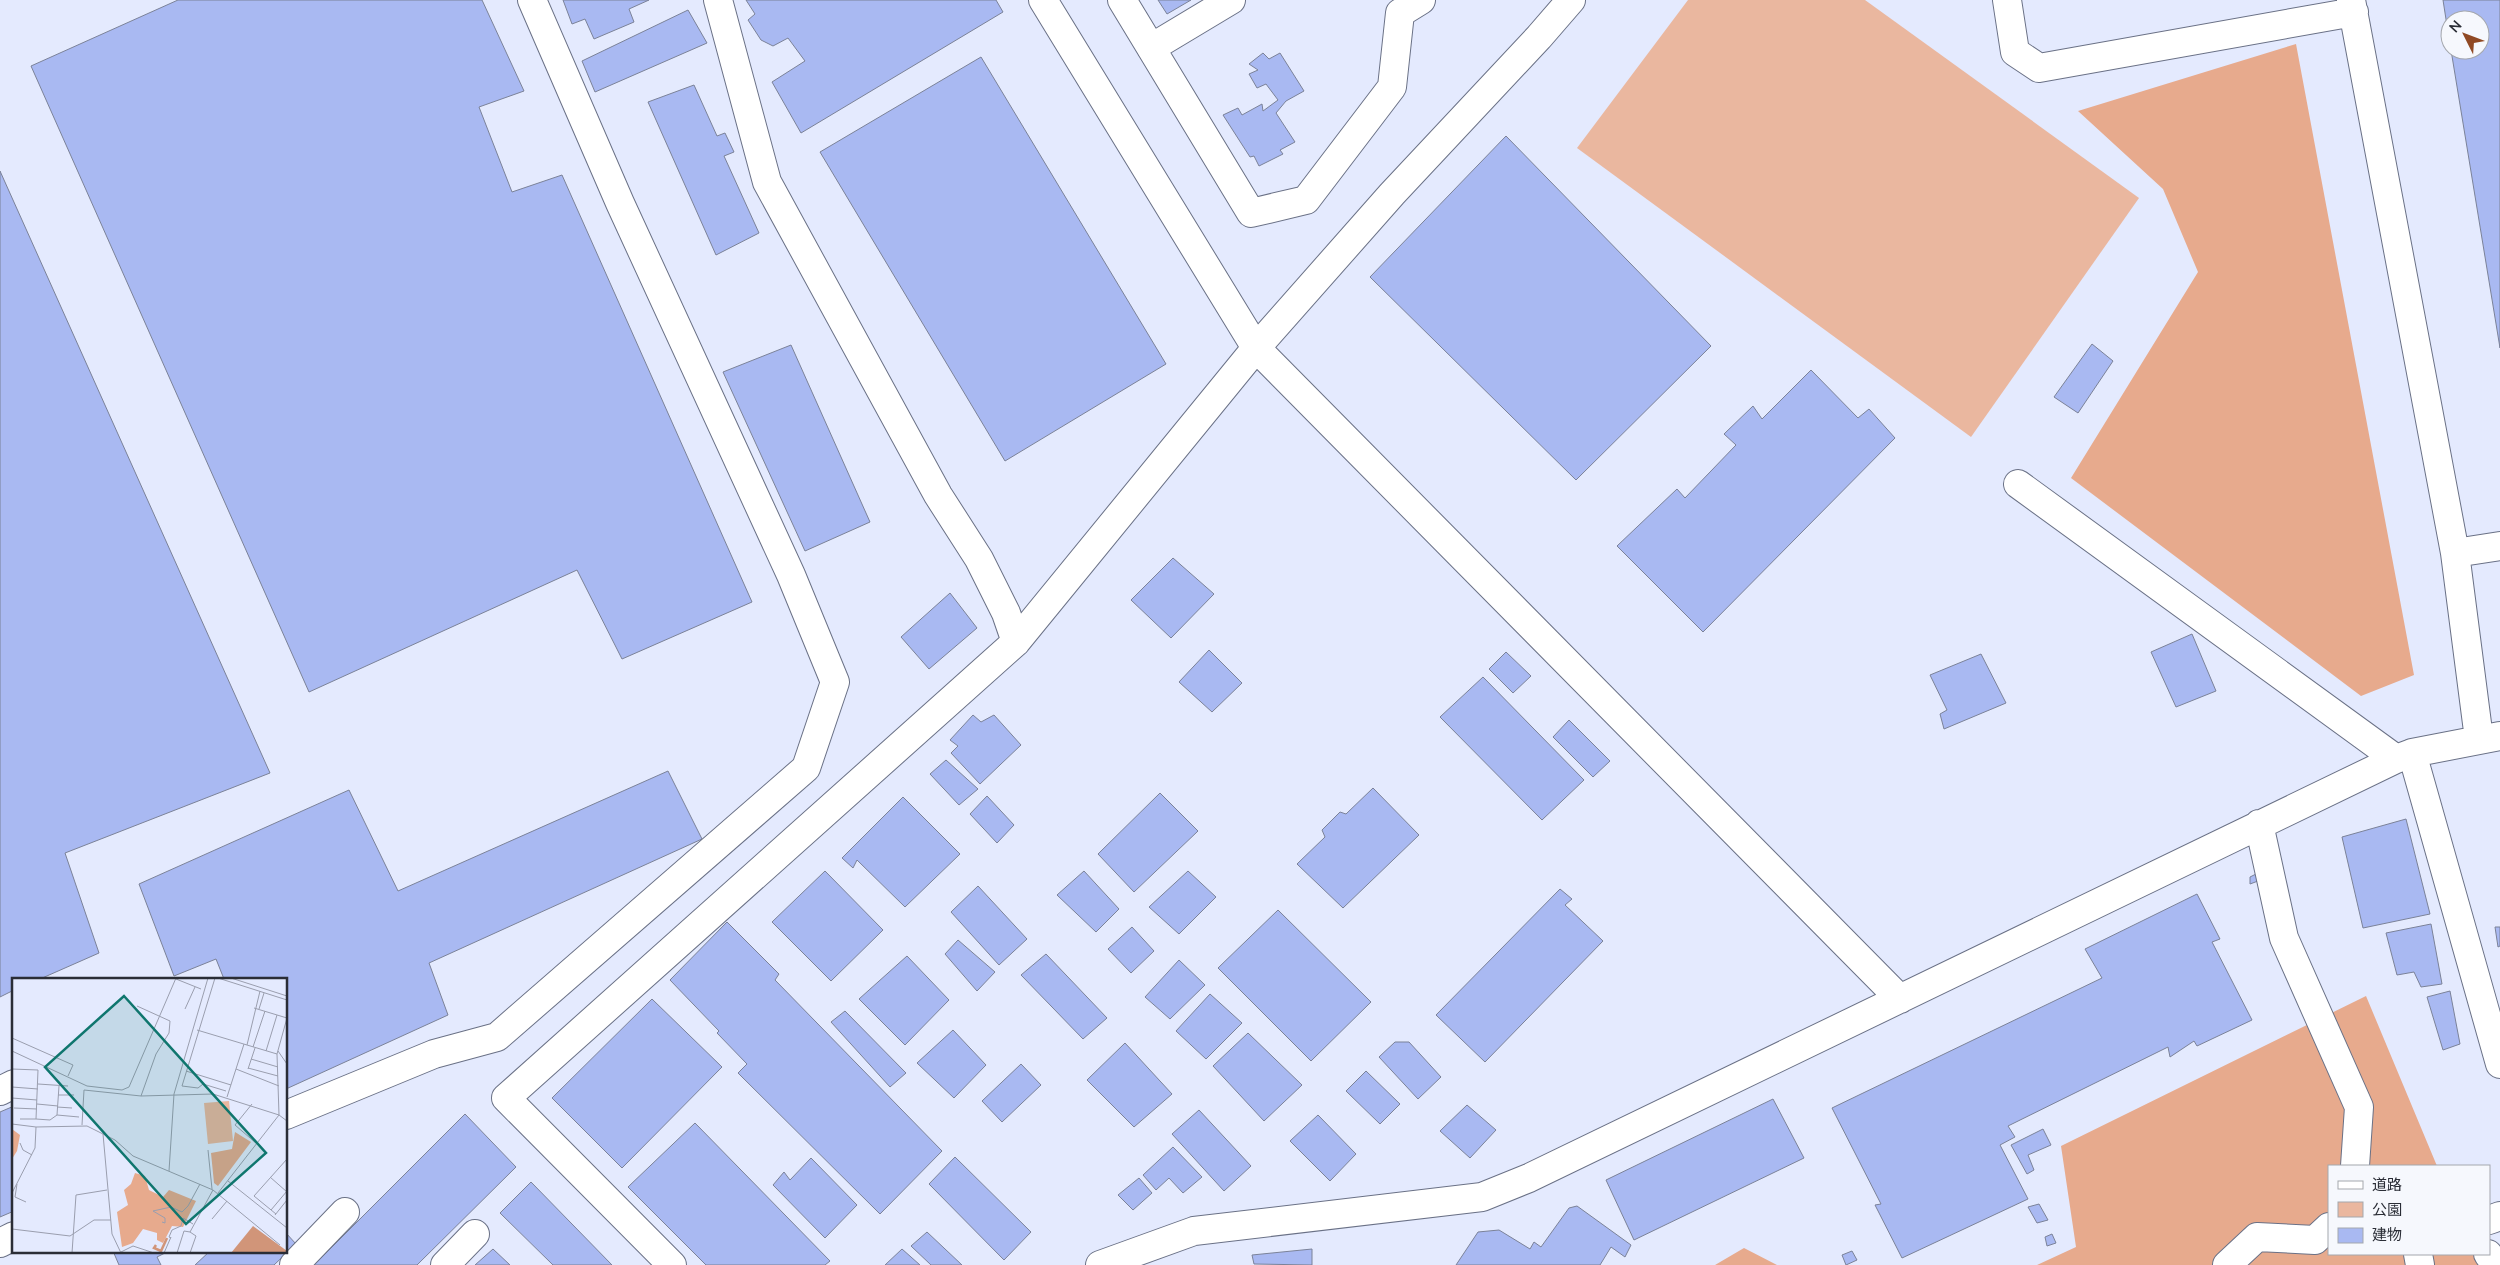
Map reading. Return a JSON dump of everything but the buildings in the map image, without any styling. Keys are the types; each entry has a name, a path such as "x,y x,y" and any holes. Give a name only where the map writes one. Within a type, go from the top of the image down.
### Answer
{"street":[{"path":"288,1114 434,1054 497,1037 806,768 835,682 791,575 620,202 532,0"},
{"path":"718,0 767,182 938,495 979,559 1006,613 1016,642"},
{"path":"1043,0 1256,348 1900,999"},
{"path":"1122,0 1251,213 1306,200 1392,86 1400,13 1421,0"},
{"path":"1151,48 1232,0"},
{"path":"672,1265 506,1098 1016,642 1256,348 1392,194 1539,38 1571,0"},
{"path":"1100,1265 1194,1231 1482,1197 1529,1178 2259,824 2404,756 2489,738 2353,6 2039,68 2015,52 2007,0"},
{"path":"2018,484 2404,756 2500,1064"},
{"path":"2455,553 2500,546"},
{"path":"2259,824 2284,938 2359,1107 2355,1165"},
{"path":"0,1090 12,1085"},
{"path":"294,1265 345,1212"},
{"path":"2227,1265 2257,1237 2315,1240 2328,1228"},
{"path":"445,1265 475,1234"},
{"path":"0,1242 12,1237"}],"green space":[{"path":"1688,0 1865,0 2139,198 1971,437 1577,148"}],"shaded area":[{"path":"2296,44 2414,675 2361,696 2071,478 2198,272 2163,189 2078,111"},
{"path":"2366,996 2437,1165 2328,1165 2328,1255 2474,1255 2478,1265 2037,1265 2076,1247 2061,1146"},
{"path":"1744,1248 1777,1265 1715,1265"}]}
